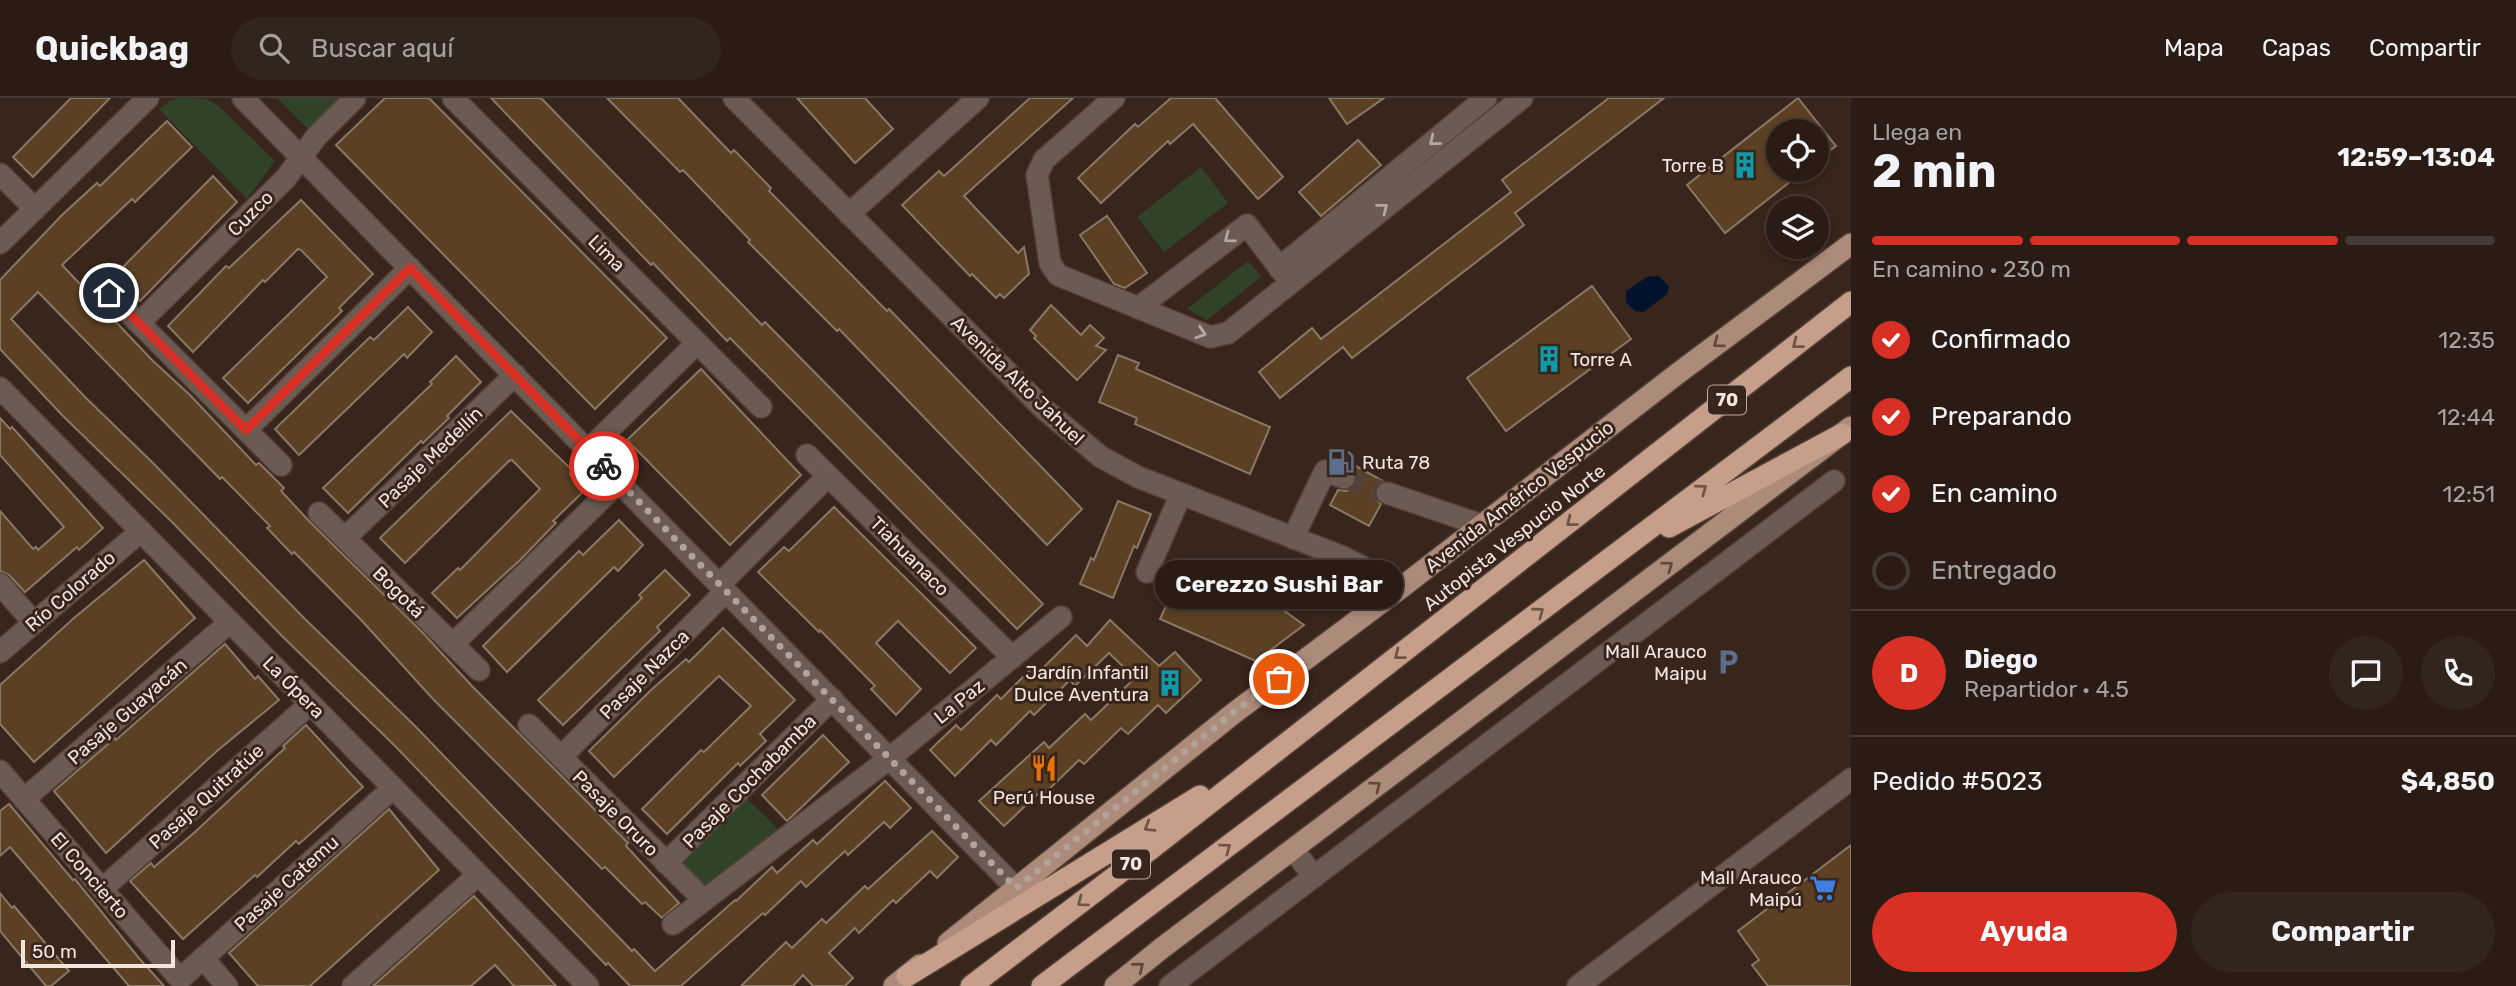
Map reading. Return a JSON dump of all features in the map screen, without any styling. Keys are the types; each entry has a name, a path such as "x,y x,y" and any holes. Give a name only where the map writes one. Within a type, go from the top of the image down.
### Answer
{"highway":[{"name":"Autopista Vespucio Norte","path":"971,986 1291,740 1851,302"},
{"name":"70","path":"1042,986 1851,377"},
{"path":"1608,560 1847,431"},
{"path":"900,981 1291,740"}],"main road":[{"name":"Avenida Américo Vespucio","path":"900,981 1234,712 1851,244"},
{"path":"1115,986 1847,431"}],"street":[{"path":"0,243 148,98"},
{"path":"243,98 1016,888"},
{"name":"Cuzco","path":"139,323 286,178 316,137 355,98"},
{"name":"Lima","path":"453,98 761,407"},
{"name":"Avenida Alto Jahuel","path":"734,98 1068,430 1101,457 1138,477 1343,558 1402,587"},
{"path":"1114,98 1044,160 1037,175 1050,263 1058,275 1210,337 1228,333 1285,275 1486,98"},
{"path":"1285,275 1522,98"},
{"path":"849,214 972,100"},
{"path":"0,174 35,209"},
{"path":"1138,308 1247,225 1285,275"},
{"path":"246,430 410,268"},
{"path":"109,293 281,465"},
{"path":"588,450 697,343"},
{"name":"Pasaje Medellín","path":"345,538 515,375"},
{"name":"La Ópera","path":"0,388 588,986"},
{"name":"Tiahuanaco","path":"807,455 1012,657"},
{"path":"1293,538 1325,471 1344,478"},
{"name":"Pasaje Nazca","path":"561,757 828,475"},
{"path":"1170,986 1834,481"},
{"path":"453,644 619,482"},
{"path":"1387,493 1481,525"},
{"path":"1147,572 1181,494"},
{"name":"Bogotá","path":"319,513 479,670"},
{"name":"Río Colorado","path":"0,652 141,531"},
{"path":"0,584 34,623"},
{"path":"1640,588 1658,615"},
{"name":"La Paz","path":"890,758 1061,617"},
{"name":"Pasaje Guayacán","path":"24,799 230,622"},
{"name":"Pasaje Cochabamba","path":"666,863 832,699"},
{"name":"Pasaje Quitratúe","path":"102,889 310,704"},
{"name":"Pasaje Oruro","path":"529,725 704,900"},
{"path":"673,924 890,758"},
{"name":"El Concierto","path":"0,771 180,979"},
{"path":"1578,986 1851,779"},
{"name":"Pasaje Catemu","path":"180,979 393,788"},
{"path":"1293,849 1314,877"},
{"path":"352,986 478,875"},
{"path":"203,958 227,986"}],"green space":[{"path":"180,98 206,99 219,106 275,161 247,199 159,109"},
{"path":"277,98 348,98 311,132"},
{"path":"1201,167 1228,203 1164,252 1137,217"},
{"path":"1248,261 1261,277 1207,320 1187,309"},
{"path":"746,798 779,830 716,883 700,884 681,864 682,856"}],"water":[{"path":"1659,276 1669,287 1667,294 1644,312 1635,311 1626,302 1626,291 1647,277"}],"building":[{"path":"71,98 110,98 33,177 13,157"},
{"path":"385,98 429,98 667,338 595,409 336,145"},
{"path":"491,98 541,98 762,325 765,322 1043,604 1017,629 730,338 727,341 653,263 651,265"},
{"path":"607,98 678,98 731,153 734,150 771,188 769,191 887,311 889,309 1082,509 1047,545 839,329 837,331 748,242 750,240 683,170 680,172"},
{"path":"797,98 865,98 893,129 855,163"},
{"path":"1030,98 1073,98 964,196 1018,253 1024,247 1029,274 1004,298 1000,294 996,298 972,274 970,276 902,205 939,171 944,176"},
{"path":"1171,98 1215,98 1283,177 1258,199 1193,124 1170,144 1168,141 1101,203 1078,178 1135,124 1138,127"},
{"path":"1329,98 1384,98 1347,124"},
{"path":"1609,98 1664,98 1515,213 1524,225 1352,358 1343,347 1280,398 1259,372 1312,328 1321,339 1511,192 1502,180"},
{"name":"Torre B","path":"1798,98 1815,119 1771,119"},
{"path":"167,121 192,147 135,202 132,199 62,265 256,465 259,463 284,488 281,491 310,522 422,632 628,843 626,846 679,903 662,918 645,902 642,904 605,867 602,869 433,699 363,622 294,552 292,554 267,528 270,526 222,477 220,479 38,292 11,319 304,618 416,727 632,951 634,949 655,971 772,867 777,873 813,840 817,844 885,781 911,808 890,828 884,822 848,855 845,851 806,887 801,881 681,986 630,986 608,963 606,965 394,745 62,415 0,349 0,280 62,215 97,183 100,186"},
{"name":"Torre B","path":"1766,123 1766,182 1790,182 1772,196 1766,196 1766,201 1725,233 1687,185"},
{"name":"Torre B","path":"1829,137 1836,146 1829,151"},
{"path":"1358,140 1381,165 1321,216 1299,192"},
{"path":"213,176 237,202 140,301 115,275"},
{"path":"301,200 373,274 339,308 342,311 248,403 223,378 327,277 301,250 298,249 265,282 263,280 193,352 168,326 226,266 229,268"},
{"path":"1107,216 1147,273 1125,288 1114,284 1080,235"},
{"name":"Torre A","path":"1592,286 1631,339 1506,431 1467,378"},
{"path":"1051,305 1081,335 1090,325 1104,338 1096,346 1106,350 1077,380 1034,338 1036,336 1030,330"},
{"path":"408,307 432,332 407,358 404,354 299,455 275,429 370,337 374,340"},
{"path":"1118,355 1139,363 1136,369 1270,427 1250,474 1135,424 1137,418 1099,402"},
{"path":"456,356 481,382 447,416 449,418 423,443 421,441 348,513 323,488 432,384 430,382"},
{"path":"701,369 801,475 730,545 627,440"},
{"path":"511,411 573,471 570,474 585,490 553,521 556,523 520,560 457,618 432,593 458,568 460,570 540,489 512,460 405,563 380,538"},
{"path":"0,418 10,429 12,427 103,528 25,592 9,575 0,571 0,511 33,549 36,547 38,550 64,527 0,455"},
{"path":"1352,464 1383,481 1374,489 1374,496 1381,504 1369,526 1330,505 1338,490 1347,491 1356,483 1357,475 1350,467"},
{"path":"1118,501 1151,514 1137,548 1134,546 1113,598 1080,584 1091,558 1094,560"},
{"path":"834,507 976,648 950,673 898,621 876,643 921,689 896,715 871,689 875,686 758,572 784,547 789,551"},
{"path":"619,520 643,545 618,571 614,567 507,672 483,646 579,551 583,555"},
{"path":"144,560 195,618 34,762 0,724 0,685"},
{"path":"1184,567 1214,576 1268,599 1304,625 1256,661 1160,619"},
{"path":"665,570 690,595 657,627 660,631 563,725 538,700 642,598 639,595"},
{"path":"1110,620 1159,666 1175,652 1201,680 1166,713 1158,705 1128,734 1121,728 1084,764 1079,760 1044,794 1041,791 1004,826 979,801 1044,742 1049,748 1085,714 1091,720 1135,678 1109,653 1075,686 1070,680 1034,715 1030,711 996,745 991,740 955,776 930,750 956,725 961,730 997,695 1001,699 1035,665 1041,670 1076,635 1087,646"},
{"path":"723,628 795,700 760,734 766,741 740,766 738,763 667,834 642,809 701,750 704,752 751,706 719,676 614,777 589,751 651,690 686,659 689,662"},
{"path":"225,644 255,679 258,676 279,700 217,751 106,853 54,791"},
{"path":"306,725 363,787 299,844 296,841 257,877 255,875 183,939 130,881 151,863 154,867 195,832"},
{"path":"823,735 849,762 787,821 762,795"},
{"path":"9,804 164,986 129,986 10,847 0,856 0,811"},
{"path":"389,809 439,870 310,986 258,986 229,953"},
{"path":"932,831 958,857 937,878 930,871 896,903 893,900 859,933 855,928 829,953 853,978 845,986 813,986 803,975 793,986 741,986 786,942 792,948 822,919 826,923 865,886 868,889"},
{"name":"Mall Arauco Maipú","path":"1851,845 1851,986 1768,986 1752,965 1759,960 1738,931"},
{"path":"0,893 69,971 51,986 46,986 0,931"},
{"path":"474,896 556,986 514,986 495,965 471,986 373,986"}],"tunnel":[{"path":"1344,478 1387,493"}],"way so far":[{"path":"604,466 1016,888 1234,712 1279,679"}],"place":[{"name":"Torre B","path":"1745,165"},
{"name":"Torre A","path":"1549,359"},
{"name":"Ruta 78","path":"1341,462"},
{"name":"Mall Arauco Maipu","path":"1728,662"},
{"name":"Cerezzo Sushi Bar","path":"1279,679"},
{"name":"Jardín Infantil Dulce Aventura","path":"1170,683"},
{"name":"Perú House","path":"1044,768"},
{"name":"Mall Arauco Maipú","path":"1823,888"}],"route":[{"path":"109,293 246,430 410,268 604,466"}]}
